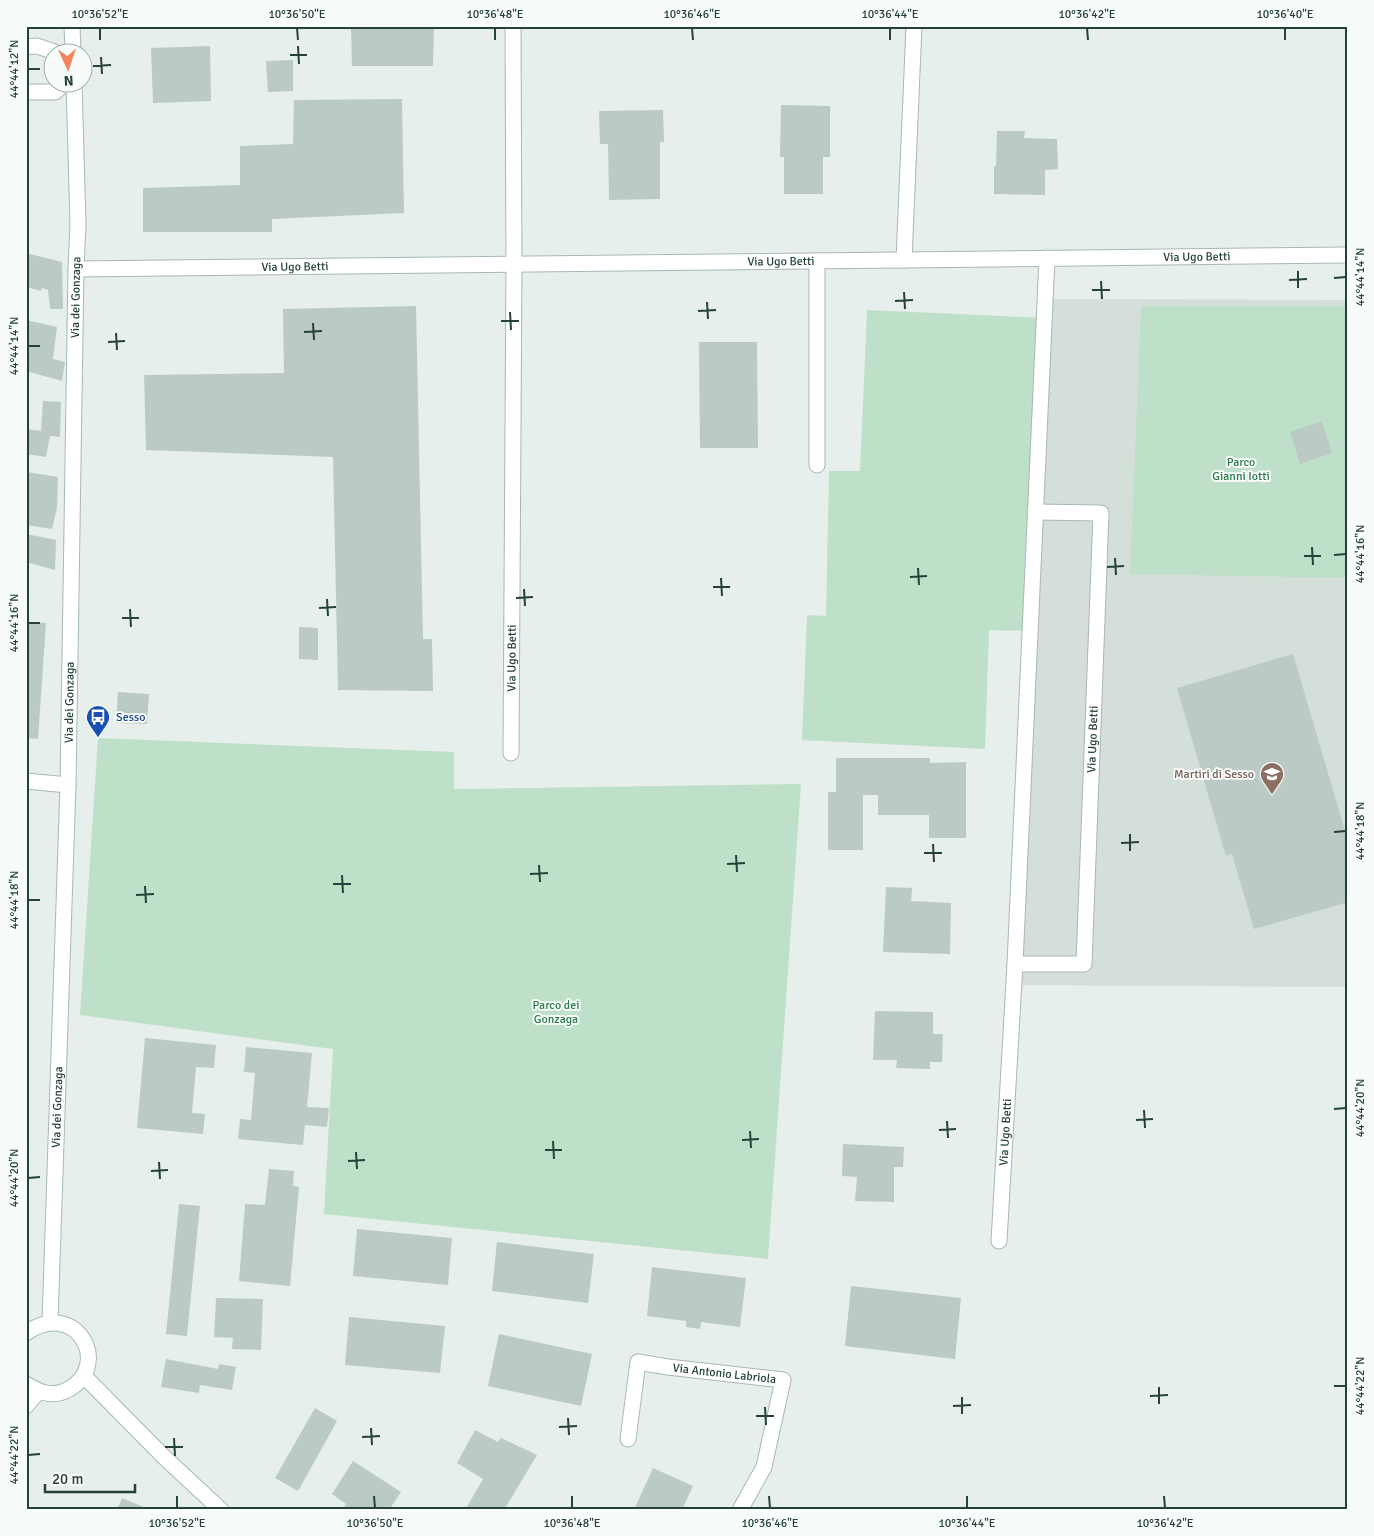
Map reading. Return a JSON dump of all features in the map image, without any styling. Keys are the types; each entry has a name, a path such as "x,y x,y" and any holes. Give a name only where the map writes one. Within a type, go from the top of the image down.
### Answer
{"street":[{"path":"72,26 73,42"},
{"name":"Via Ugo Betti","path":"511,753 514,264 513,26"},
{"path":"904,260 914,26"},
{"path":"26,47 42,48"},
{"path":"26,92 42,92"},
{"name":"Via dei Gonzaga","path":"50,1322 68,785 78,225 74,92"},
{"name":"Via Ugo Betti","path":"76,269 1348,255"},
{"name":"Via Ugo Betti","path":"999,1242 1015,964 1047,258"},
{"path":"817,261 817,465"},
{"name":"Via Ugo Betti","path":"1015,964 1084,964 1101,513 1035,512"},
{"path":"26,781 68,785"},
{"path":"26,1333 36,1325 50,1322 65,1324 78,1332 86,1345 89,1360 84,1376 76,1386 64,1392 51,1394 32,1388 26,1406"},
{"name":"Via Antonio Labriola","path":"628,1440 638,1362 783,1380 764,1467 740,1510"},
{"path":"84,1376 165,1458 221,1510"}],"shaded area":[{"path":"1046,299 1348,300 1348,987 1014,985"}],"green space":[{"name":"Parco Gianni Iotti","path":"1141,306 1348,306 1348,578 1130,574"},
{"path":"867,310 1044,318 1030,631 989,630 985,749 802,740 807,615 826,616 829,471 860,471"},
{"name":"Parco dei Gonzaga","path":"98,738 454,752 454,789 801,784 768,1259 324,1214 333,1049 80,1015"}],"building":[{"path":"351,26 434,27 433,66 352,66"},
{"path":"210,46 211,101 153,103 151,48"},
{"path":"293,60 293,91 268,92 266,61"},
{"path":"402,99 404,213 272,219 272,232 143,232 143,188 240,185 240,146 293,144 294,100"},
{"path":"781,105 830,106 830,157 823,157 823,194 784,194 784,157 780,157"},
{"path":"663,110 664,142 660,142 660,199 609,200 608,144 600,144 599,111"},
{"path":"997,131 1025,131 1024,138 1057,139 1058,169 1045,170 1045,195 994,194"},
{"path":"26,253 62,262 63,309 50,309 48,290 42,288 41,291 26,287"},
{"path":"416,306 423,639 432,639 433,691 338,690 333,457 146,450 144,375 284,373 283,309"},
{"path":"26,320 57,327 53,359 65,362 62,381 26,371"},
{"path":"699,342 757,342 758,448 700,448"},
{"path":"43,401 61,402 60,437 50,436 46,457 26,454 26,429 41,431"},
{"path":"1322,421 1332,453 1300,464 1290,432"},
{"path":"27,472 58,477 57,508 52,529 26,525"},
{"path":"26,534 56,540 55,570 26,562"},
{"path":"26,622 46,623 38,739 26,738"},
{"path":"299,627 318,628 318,660 299,659"},
{"path":"1293,654 1348,841 1348,902 1254,929 1232,854 1226,856 1177,688"},
{"path":"118,692 149,694 147,724 116,723"},
{"path":"836,758 930,758 930,763 966,762 966,838 929,838 929,815 878,815 878,795 863,795 863,850 828,850 828,792 836,792"},
{"path":"886,887 912,888 911,901 951,903 950,954 883,952"},
{"path":"875,1011 933,1012 933,1034 943,1034 942,1062 930,1062 930,1069 896,1068 897,1060 873,1060"},
{"path":"145,1038 216,1045 214,1068 196,1067 192,1113 205,1114 203,1134 137,1128"},
{"path":"246,1047 312,1053 307,1107 329,1108 327,1127 305,1125 303,1145 238,1139 240,1119 251,1120 255,1073 244,1072"},
{"path":"843,1144 904,1147 903,1167 894,1167 894,1202 855,1201 857,1177 842,1176"},
{"path":"269,1169 294,1171 293,1186 299,1187 290,1286 239,1281 245,1204 265,1205"},
{"path":"179,1204 200,1206 187,1336 166,1334"},
{"path":"357,1229 452,1238 448,1285 353,1276"},
{"path":"497,1242 594,1254 588,1303 492,1291"},
{"path":"652,1267 746,1278 740,1327 701,1322 700,1329 686,1327 686,1321 647,1316"},
{"path":"851,1286 961,1298 955,1359 845,1346"},
{"path":"216,1298 263,1299 261,1350 232,1349 233,1338 214,1337"},
{"path":"349,1317 445,1326 440,1373 345,1365"},
{"path":"499,1334 592,1354 581,1406 488,1386"},
{"path":"166,1359 218,1369 219,1364 236,1367 232,1390 200,1385 199,1393 161,1387"},
{"path":"315,1408 337,1421 298,1491 275,1478"},
{"path":"475,1430 498,1442 501,1438 537,1455 504,1510 465,1510 483,1479 457,1463"},
{"path":"353,1461 401,1492 389,1510 342,1510 346,1504 332,1494"},
{"path":"653,1468 693,1486 682,1510 634,1510"},
{"path":"122,1498 151,1510 117,1510"}],"place":[{"name":"Sesso","path":"98,738"},
{"name":"Martiri di Sesso","path":"1272,795"}]}
